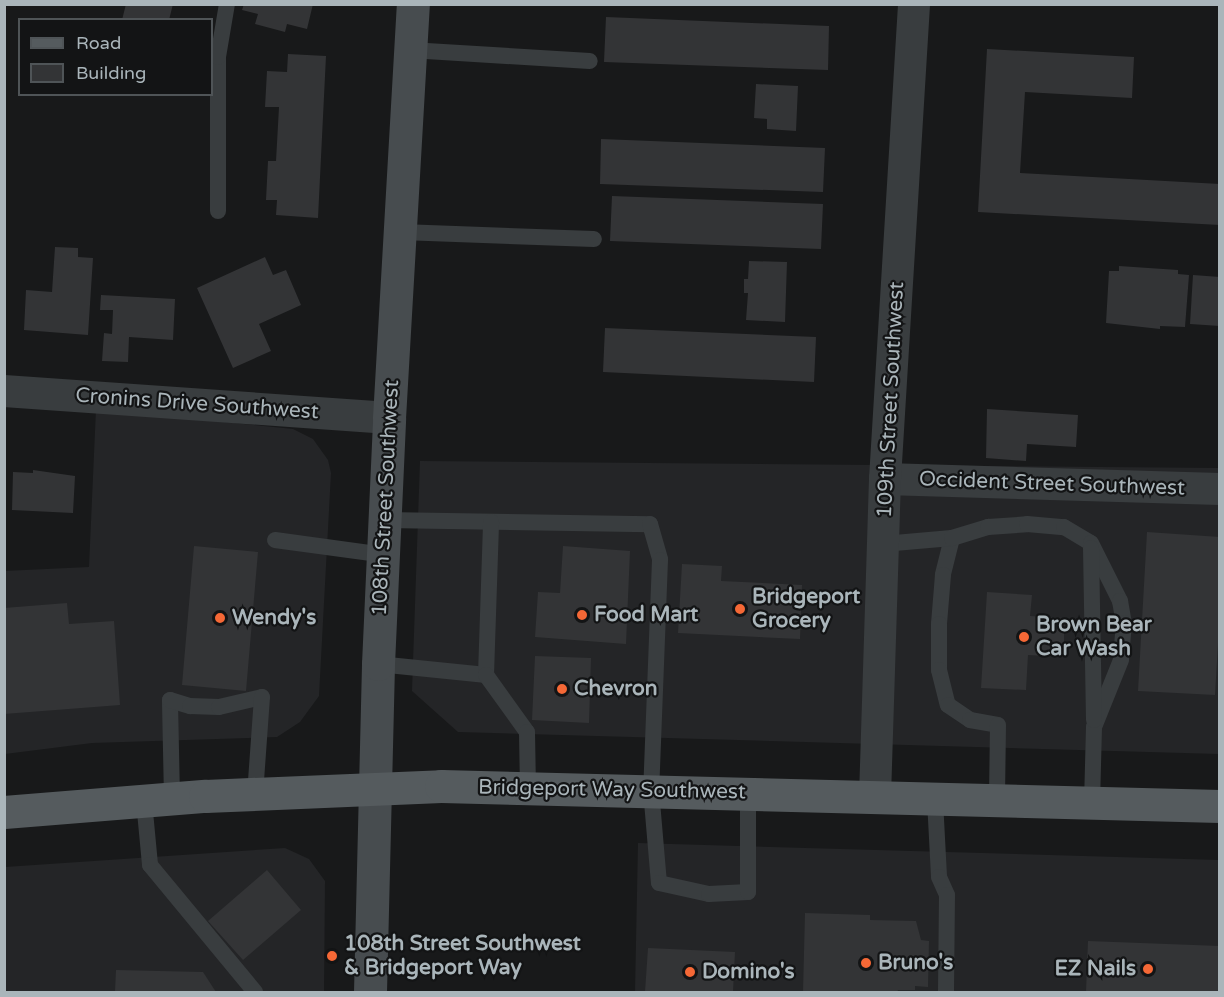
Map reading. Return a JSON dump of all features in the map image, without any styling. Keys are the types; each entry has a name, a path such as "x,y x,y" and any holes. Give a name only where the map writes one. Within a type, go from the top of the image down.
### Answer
{"main road":[{"name":"Bridgeport Way Southwest","path":"4,812 158,799 441,786 1220,806"}],"street":[{"name":"108th Street Southwest","path":"370,993 378,664 388,418 413,4"},
{"name":"109th Street Southwest","path":"875,797 885,479 914,4"},
{"name":"Cronins Drive Southwest","path":"4,391 388,418"},
{"name":"Occident Street Southwest","path":"885,479 1220,489"}],"lane":[{"path":"218,211 218,57 226,4"},
{"path":"410,50 590,61"},
{"path":"401,232 594,238"},
{"path":"385,520 650,524 660,560 651,790 659,883 709,894 748,892 748,794"},
{"path":"491,522 486,675 527,732 528,788"},
{"path":"883,544 952,538 988,527 1027,524 1064,527 1091,543 1120,601 1124,623 1121,660 1094,727"},
{"path":"952,538 943,575 939,624 939,670 948,705 970,720 998,725 997,801"},
{"path":"275,540 384,555"},
{"path":"1091,543 1094,727 1092,803"},
{"path":"378,664 486,675"},
{"path":"255,795 262,697 219,707 190,706 170,700 150,865 255,993"},
{"path":"935,800 939,877 947,895 946,993"}],"shaded area":[{"path":"96,409 293,429 313,439 328,460 331,473 319,696 300,722 277,737 92,743 5,754 4,571 89,567"},
{"path":"420,461 1219,468 1219,754 458,732 412,691"},
{"path":"638,843 1219,860 1219,992 635,992"},
{"path":"285,848 309,859 325,881 324,992 5,992 5,867"}],"building":[{"path":"126,4 173,4 170,18 122,18"},
{"path":"244,4 313,4 307,29 287,24 285,32 255,24 258,14 242,10"},
{"path":"606,17 829,26 828,70 604,62"},
{"path":"987,49 1134,57 1132,98 1025,92 1020,173 1220,184 1220,225 978,212"},
{"path":"288,54 326,56 318,218 276,215 277,200 266,200 268,161 276,161 279,107 265,107 267,71 287,72"},
{"path":"756,84 798,86 796,131 767,129 767,119 754,118"},
{"path":"601,139 825,148 823,192 600,184"},
{"path":"612,196 823,204 821,249 610,241"},
{"path":"55,247 78,248 78,257 93,258 88,335 24,330 26,290 52,292"},
{"path":"265,257 273,275 286,270 301,305 259,324 271,351 233,368 197,288"},
{"path":"749,261 787,262 785,322 746,320 748,293 744,293 744,279 748,279"},
{"path":"1119,266 1178,270 1178,274 1189,275 1185,327 1160,326 1160,329 1106,323 1109,271 1119,271"},
{"path":"1193,275 1220,277 1220,326 1190,324"},
{"path":"101,295 175,299 173,340 129,337 128,362 102,361 104,333 112,334 113,310 100,310"},
{"path":"605,328 816,337 814,382 603,372"},
{"path":"987,409 1078,415 1076,447 1027,444 1026,461 986,458"},
{"path":"33,470 75,476 73,513 12,510 13,472 33,473"},
{"path":"1147,532 1220,537 1220,609 1215,695 1138,691"},
{"name":"Wendy's","path":"194,546 258,552 246,691 182,685"},
{"name":"Food Mart","path":"563,546 630,551 626,644 535,637 538,592 560,593"},
{"name":"Bridgeport Grocery","path":"682,564 722,566 721,581 802,585 800,639 678,633"},
{"name":"Brown Bear Car Wash","path":"987,592 1032,595 1030,616 1064,618 1064,657 1028,655 1026,690 981,688"},
{"path":"67,603 69,624 114,621 120,705 4,714 4,608"},
{"name":"Chevron","path":"535,656 591,658 589,723 532,720"},
{"path":"267,870 301,910 243,960 208,921"},
{"name":"Bruno's","path":"805,913 870,915 870,920 916,921 921,940 929,941 928,987 915,986 915,990 898,990 897,992 803,992"},
{"name":"EZ Nails","path":"1088,941 1220,946 1220,992 1086,992"},
{"name":"Domino's","path":"648,948 735,952 733,992 645,992"},
{"path":"116,970 203,972 216,992 115,992"}],"place":[{"name":"Bridgeport Grocery","path":"740,609"},
{"name":"Food Mart","path":"582,615"},
{"name":"Wendy's","path":"220,618"},
{"name":"Brown Bear Car Wash","path":"1024,637"},
{"name":"Chevron","path":"562,689"},
{"name":"108th Street Southwest & Bridgeport Way","path":"332,956"},
{"name":"Bruno's","path":"866,963"},
{"name":"EZ Nails","path":"1148,969"},
{"name":"Domino's","path":"690,972"}]}
